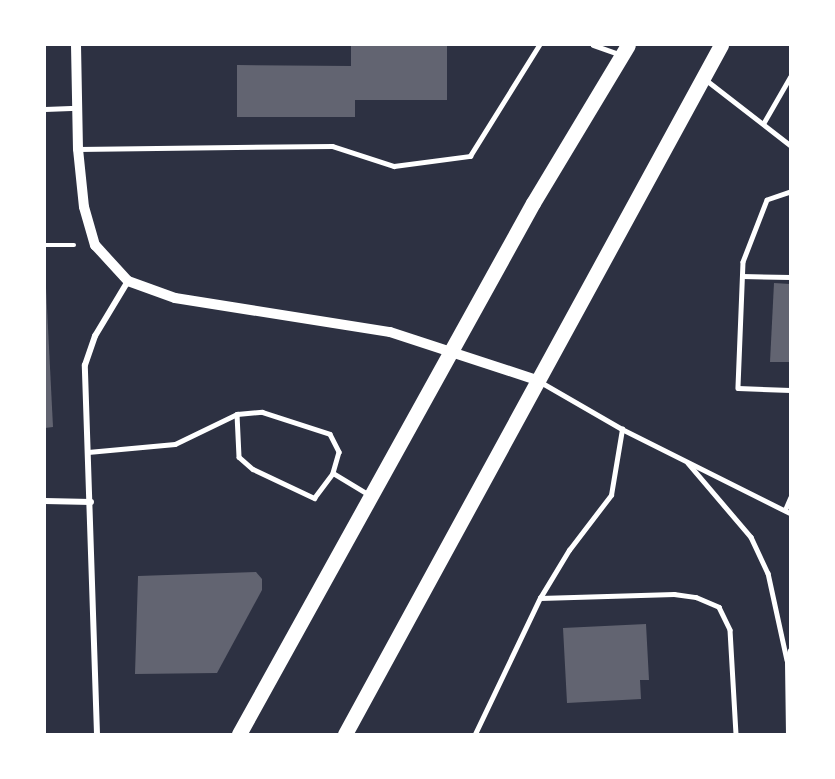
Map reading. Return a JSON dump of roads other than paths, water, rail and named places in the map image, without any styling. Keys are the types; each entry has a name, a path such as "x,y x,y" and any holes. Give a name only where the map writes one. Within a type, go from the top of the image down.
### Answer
{"main road":[{"path":"345,734 721,45"},
{"path":"239,734 533,203 625,50"}],"street":[{"path":"76,45 78,150 84,207 96,245 128,281 175,298 390,332 452,349 537,380"},
{"path":"97,734 91,502 84,380 88,352 128,281"},
{"path":"45,501 91,502"}],"lane":[{"path":"78,150 332,146 394,166 470,156 539,45"},
{"path":"593,45 625,50"},
{"path":"703,77 790,145"},
{"path":"763,124 790,77"},
{"path":"45,109 77,108"},
{"path":"790,192 767,200 743,262 738,388 790,390"},
{"path":"742,276 790,277"},
{"path":"537,380 622,429 788,511 790,498"},
{"path":"88,452 175,444 237,414 262,412 330,434 339,452 333,473 314,498 252,469 239,457 237,414"},
{"path":"475,734 540,598 568,550 611,495 622,429"},
{"path":"687,461 751,537 768,573 786,660 788,734"},
{"path":"333,473 370,495"},
{"path":"540,598 674,594 696,597 719,607 730,630 736,734"},
{"path":"786,660 790,650"}]}
